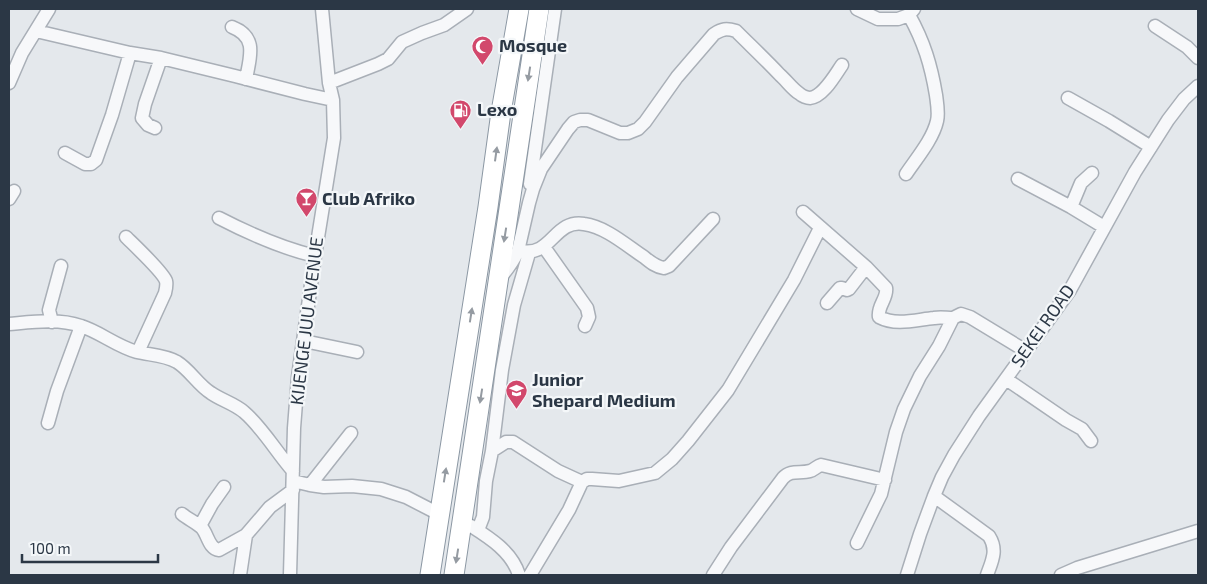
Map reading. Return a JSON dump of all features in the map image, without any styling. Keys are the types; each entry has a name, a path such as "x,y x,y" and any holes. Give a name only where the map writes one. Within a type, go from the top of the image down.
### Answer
{"highway":[{"path":"430,575 501,112 519,9"},
{"path":"454,575 470,525 498,279 539,9"}],"street":[{"path":"9,83 22,53 49,9"},
{"name":"KIJENGE JUU AVENUE","path":"290,575 298,377 334,138 333,100 329,83 322,9"},
{"path":"329,83 388,59 402,42 444,26 467,9"},
{"path":"519,575 504,550 470,525 483,517 486,481 492,451 502,370 523,252 525,218 555,9"},
{"path":"857,9 878,19 898,19 912,12 929,58 938,108 937,120 930,137 906,174"},
{"path":"1155,26 1187,47 1198,58"},
{"path":"232,27 243,32 249,41 250,53 246,79"},
{"path":"525,218 541,169 574,122 588,120 620,133 628,133 638,129 677,77 714,34 722,29 727,28 736,31 793,89 806,97 813,98 822,93 842,65"},
{"path":"36,31 130,53 161,58 333,100"},
{"path":"65,153 85,164 91,164 96,160 130,53"},
{"path":"155,128 148,125 142,118 161,58"},
{"name":"SEKEI ROAD","path":"908,575 934,496 954,454 1070,290 1135,172 1168,120 1184,99 1198,86"},
{"path":"1068,98 1151,147"},
{"path":"1071,207 1081,183 1092,173"},
{"path":"1018,179 1104,227"},
{"path":"803,212 866,267 887,290 887,294 878,311 878,315 881,318 901,322 953,318 961,314 970,317 1026,351"},
{"path":"219,218 273,244 295,252 315,256"},
{"path":"498,279 523,252 544,247 563,228 576,223 605,231 654,264 664,268 669,266 713,220"},
{"path":"530,575 582,482 592,478 619,481 640,477 655,473 672,459 728,390 794,280 820,228"},
{"path":"126,237 166,280 165,293 138,352"},
{"path":"544,247 587,308 588,317 585,326"},
{"path":"52,322 49,310 60,266"},
{"path":"827,303 840,288 849,290 866,267"},
{"path":"857,543 881,494 896,432 904,409 920,376 939,346 953,318"},
{"path":"9,324 52,322 81,326 138,352 161,356 176,362 186,369 208,392 244,411 293,481 310,486 352,486 381,489 406,497 439,514"},
{"path":"48,423 57,391 81,326"},
{"path":"304,341 357,352"},
{"path":"1006,379 1082,429 1091,440"},
{"path":"310,486 351,433"},
{"path":"492,451 506,442 513,442 558,471 582,482"},
{"path":"714,575 731,547 788,473 810,472 821,465 885,480"},
{"path":"182,514 200,526 213,547 219,550 246,535 293,481"},
{"path":"200,526 224,487"},
{"path":"934,496 989,536 993,541 994,556 987,575"},
{"path":"1062,575 1078,568 1198,531"},
{"path":"240,575 246,535"}],"place":[{"name":"Mosque","path":"483,65"},
{"name":"Lexo","path":"461,129"},
{"name":"Club Afriko","path":"306,218"},
{"name":"Junior Shepard Medium","path":"516,409"}]}
